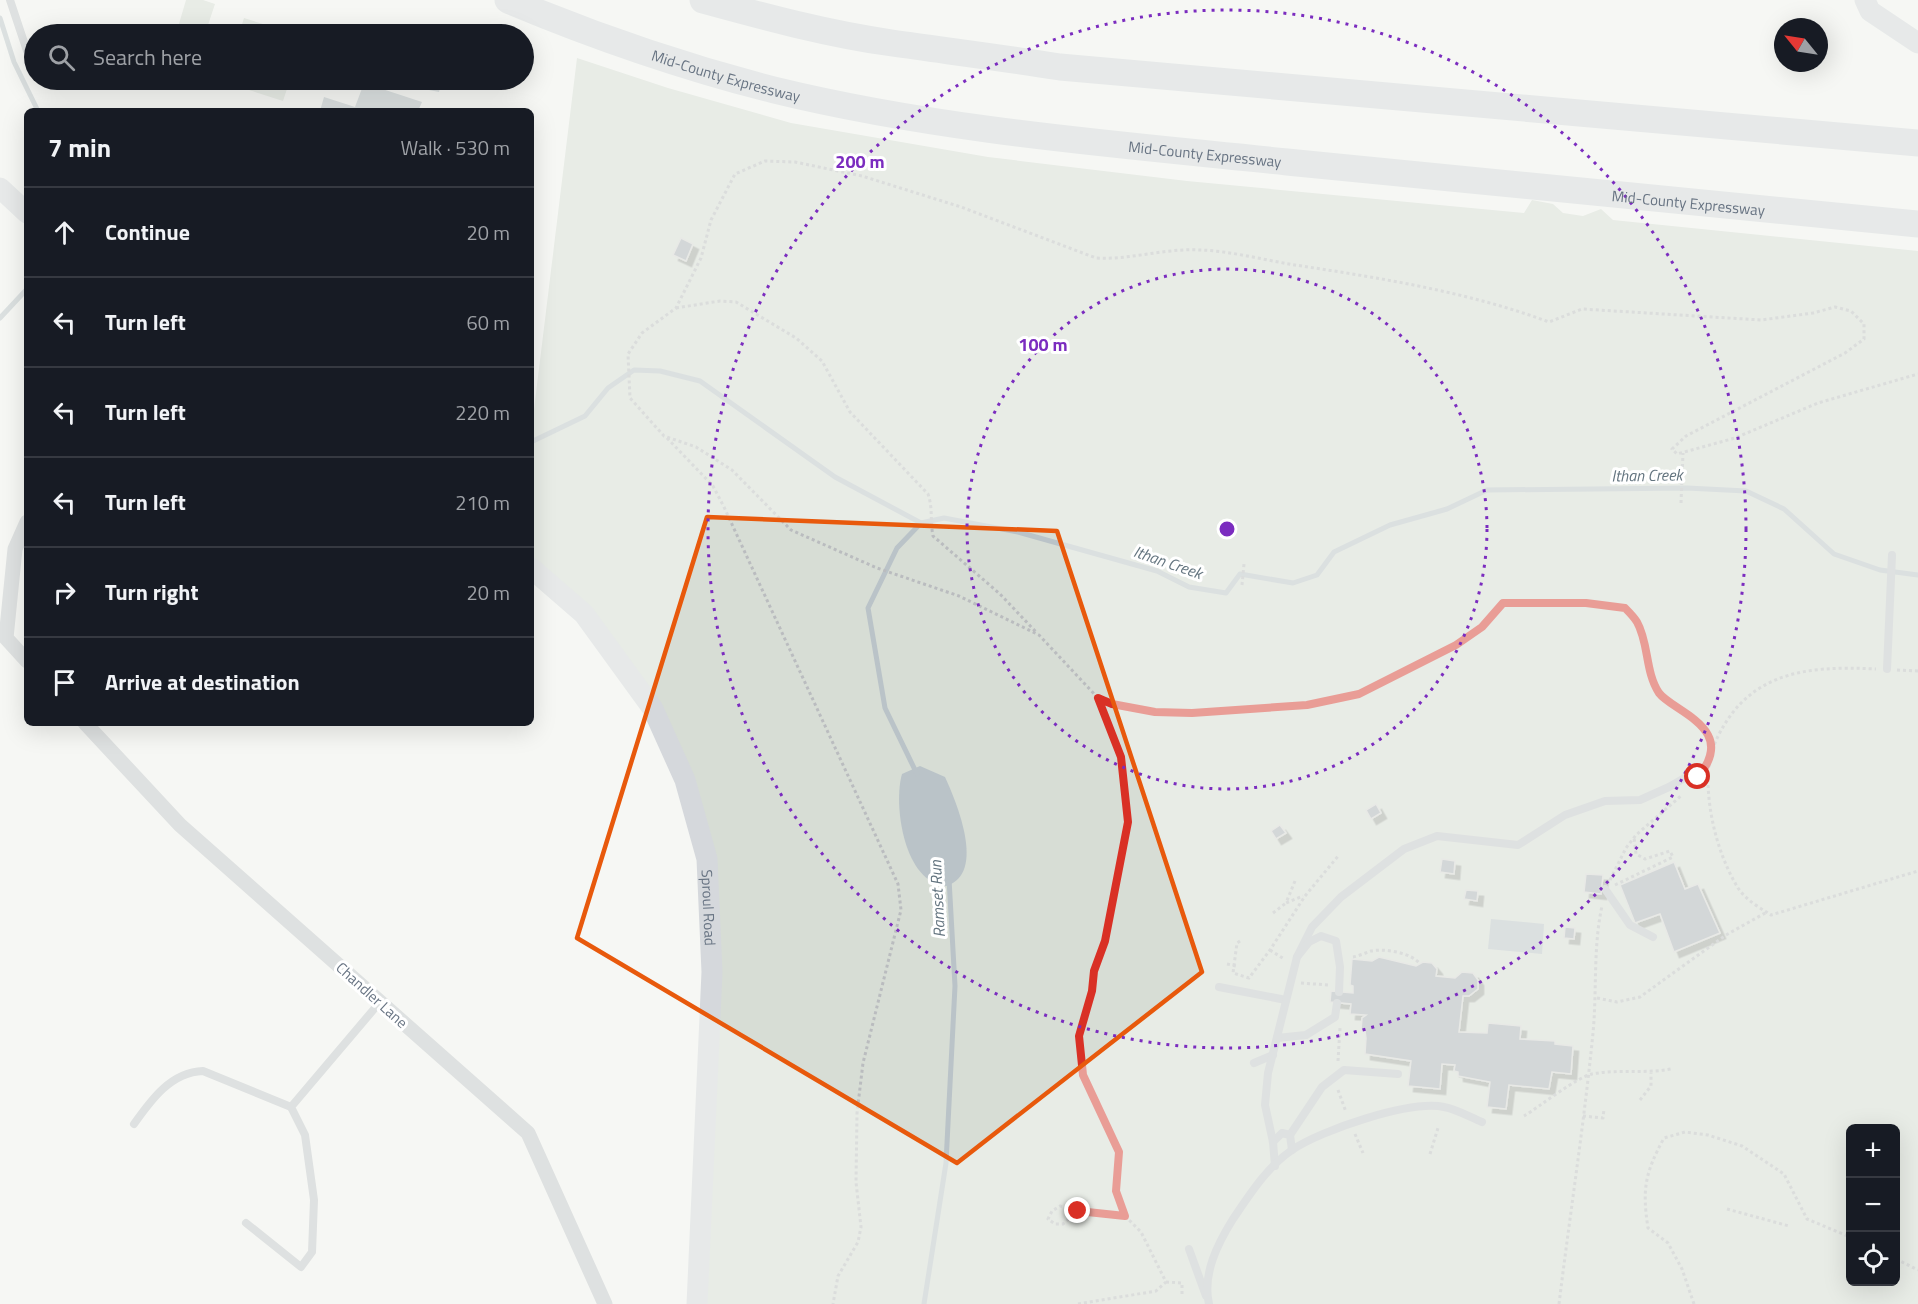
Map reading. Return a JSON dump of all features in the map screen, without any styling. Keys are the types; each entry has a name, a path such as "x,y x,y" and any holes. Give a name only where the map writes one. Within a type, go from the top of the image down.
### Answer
{"highway":[{"name":"Mid-County Expressway","path":"508,0 581,28 765,87 900,115 1055,137 1653,200 1918,224"},
{"path":"703,0 769,18 891,43 947,48 1060,67 1918,143"}],"main road":[{"path":"1865,0 1870,11 1918,43"},
{"path":"0,188 24,210"},
{"name":"Sproul Road","path":"534,571 584,614 653,709 685,780 707,859 712,972 697,1304"}],"street":[{"path":"24,529 15,549 6,638 24,658"},
{"name":"Chandler Lane","path":"88,726 180,825 528,1133 605,1304"}],"lane":[{"path":"10,0 24,42"},
{"path":"1887,669 1892,558"},
{"path":"1275,1166 1274,1142 1264,1105 1286,1000 1297,957 1312,927 1341,897 1404,849 1437,836 1518,844 1565,815 1605,801 1640,800 1670,787 1707,765"},
{"path":"1605,890 1630,925 1653,937"},
{"path":"1297,957 1309,942 1321,936 1336,941 1340,968 1339,989"},
{"path":"1219,987 1286,1000"},
{"path":"291,1107 380,1002"},
{"path":"1277,1038 1306,1035 1335,1017 1337,1003"},
{"path":"1254,1063 1273,1055"},
{"path":"1292,1150 1290,1134 1322,1087 1344,1070 1398,1074"},
{"path":"134,1124 153,1098 188,1071 203,1071 291,1107 304,1135 310,1161 314,1200 312,1252 301,1267 246,1223"},
{"path":"1208,1302 1209,1273 1219,1241 1254,1186 1292,1150 1335,1128 1389,1111 1442,1106 1482,1122"},
{"path":"1274,1142 1282,1133 1290,1134"},
{"path":"1189,1250 1208,1302"}],"path":[{"path":"676,309 701,258 715,211 735,174 765,161 795,162 862,176 961,207 1096,258 1119,260 1160,250 1202,250 1410,285 1501,304 1549,322 1582,309 1761,320 1813,313 1835,307 1851,311 1864,324 1864,339 1845,353 1686,436 1672,449 1677,454 1736,438 1818,403 1918,374"},
{"path":"833,1304 838,1276 858,1242 861,1227 856,1182 857,1113 864,1063 901,910 898,884 713,486 630,398 628,354 642,333 676,309 720,301 736,302 796,338 822,361 850,412 928,494 932,509 930,524 933,536 1000,594 1098,698 1121,757 1128,822 1105,941 1094,971 1092,991 1079,1036 1083,1075 1119,1152 1116,1191 1125,1216 1141,1232 1166,1282"},
{"path":"664,436 696,447 732,470 791,530 891,574 959,596 1039,635"},
{"path":"1681,501 1683,453"},
{"path":"1242,585 1244,564"},
{"path":"1098,698 1112,704 1155,712 1192,713 1307,705 1359,694 1420,665 1482,627 1503,603 1586,603 1625,608 1637,622 1651,678 1660,695 1688,713 1708,735 1712,750"},
{"path":"1918,671 1803,670 1767,682 1739,703 1720,730 1707,765 1708,802 1722,851 1739,890 1771,915 1918,871"},
{"path":"1559,1304 1589,1074 1597,998 1598,925 1605,890 1634,837 1662,815 1707,765"},
{"path":"1605,890 1673,857 1670,850 1646,859 1636,854 1634,837"},
{"path":"1240,941 1233,973 1249,978 1305,896 1339,855"},
{"path":"1286,903 1294,881"},
{"path":"1274,913 1286,903 1305,896"},
{"path":"1597,998 1617,1002 1640,997 1708,947 1767,912"},
{"path":"1353,957 1371,951 1388,952 1410,955 1420,964"},
{"path":"1227,964 1236,966"},
{"path":"1291,982 1339,989"},
{"path":"1339,1064 1341,1024"},
{"path":"1524,1116 1589,1074 1625,1071 1651,1073 1671,1069"},
{"path":"1640,1100 1651,1086 1651,1073"},
{"path":"1336,1086 1346,1112"},
{"path":"1583,1116 1603,1118 1604,1109"},
{"path":"1430,1154 1438,1128"},
{"path":"1353,1130 1363,1153"},
{"path":"1694,1304 1682,1269 1668,1243 1648,1228 1643,1197 1648,1167 1664,1138 1684,1132 1708,1135 1742,1146 1784,1174 1807,1219 1846,1235"},
{"path":"1078,1211 1063,1224 1055,1224 1048,1219 1052,1210 1060,1206 1078,1211 1125,1216"},
{"path":"1727,1209 1789,1226"},
{"path":"1900,1261 1918,1270"},
{"path":"1078,1304 1156,1291 1166,1282 1182,1283 1182,1295"}],"highlighted area":[{"path":"707,517 1057,531 1202,972 957,1163 577,938"}],"shaded area":[{"path":"186,0 203,0 215,4 208,24 179,24"},
{"path":"244,18 263,24 242,24"},
{"path":"577,58 668,88 791,123 988,157 1187,181 1524,213 1532,200 1553,204 1563,213 1583,216 1601,209 1613,220 1918,251 1918,1304 697,1304 707,859 653,709 534,571 534,409"},
{"path":"249,90 287,90 283,101"},
{"path":"361,90 385,90 422,102 419,108 321,108 324,97 355,107"},
{"path":"920,766 945,777 956,802 965,836 967,853 965,867 958,879 946,886 932,882 920,872 911,857 901,822 899,804 902,774"},
{"path":"1491,919 1544,924 1542,954 1488,949"}],"building":[{"path":"681,238 693,244 686,261 673,255"},
{"path":"1376,804 1381,813 1371,819 1366,810"},
{"path":"1280,825 1286,833 1276,839 1271,831"},
{"path":"1442,859 1455,861 1454,874 1440,872"},
{"path":"1674,862 1685,889 1698,884 1720,933 1674,952 1660,914 1635,923 1620,885"},
{"path":"1586,874 1603,875 1601,894 1584,892"},
{"path":"1466,890 1478,891 1477,901 1464,899"},
{"path":"1565,927 1575,928 1574,939 1564,938"},
{"path":"1379,957 1416,966 1423,962 1432,963 1437,969 1436,976 1455,978 1462,972 1473,973 1478,980 1478,989 1469,996 1463,996 1459,1032 1487,1033 1488,1023 1521,1026 1520,1039 1555,1041 1555,1044 1573,1046 1571,1074 1552,1072 1549,1089 1509,1085 1506,1109 1487,1107 1490,1082 1458,1076 1458,1072 1454,1071 1455,1065 1442,1064 1440,1089 1408,1086 1411,1061 1365,1054 1365,1031 1361,1030 1362,1018 1366,1015 1350,1014 1351,1004 1330,1002 1331,991 1353,993 1353,986 1350,985 1352,959 1372,961"}],"waterway":[{"name":"Ithan Creek","path":"0,18 14,62 24,82"},
{"name":"Ithan Creek","path":"28,90 37,108"},
{"path":"0,318 24,292"},
{"name":"Ithan Creek","path":"534,441 585,416 608,388 634,370 660,371 700,381 835,477 921,523 944,518 1018,532 1157,571 1189,587 1226,593 1240,574 1293,583 1317,575 1334,552 1390,525 1447,509 1487,490 1687,488 1746,491 1784,509 1834,554 1880,570 1918,575"},
{"name":"Ramset Run","path":"917,774 885,708 868,608 897,548 921,523"},
{"name":"Ramset Run","path":"924,1304 946,1163 955,986 949,879"}],"route":[{"path":"1078,1211 1125,1216 1116,1191 1119,1152 1083,1075 1079,1036 1092,991 1094,971 1105,941 1128,822 1121,757 1098,698 1112,704 1155,712 1192,713 1307,705 1359,694 1420,665 1482,627 1503,603 1586,603 1625,608 1637,622 1651,678 1660,695 1688,713 1708,735 1712,750 1707,765 1698,777"}]}
